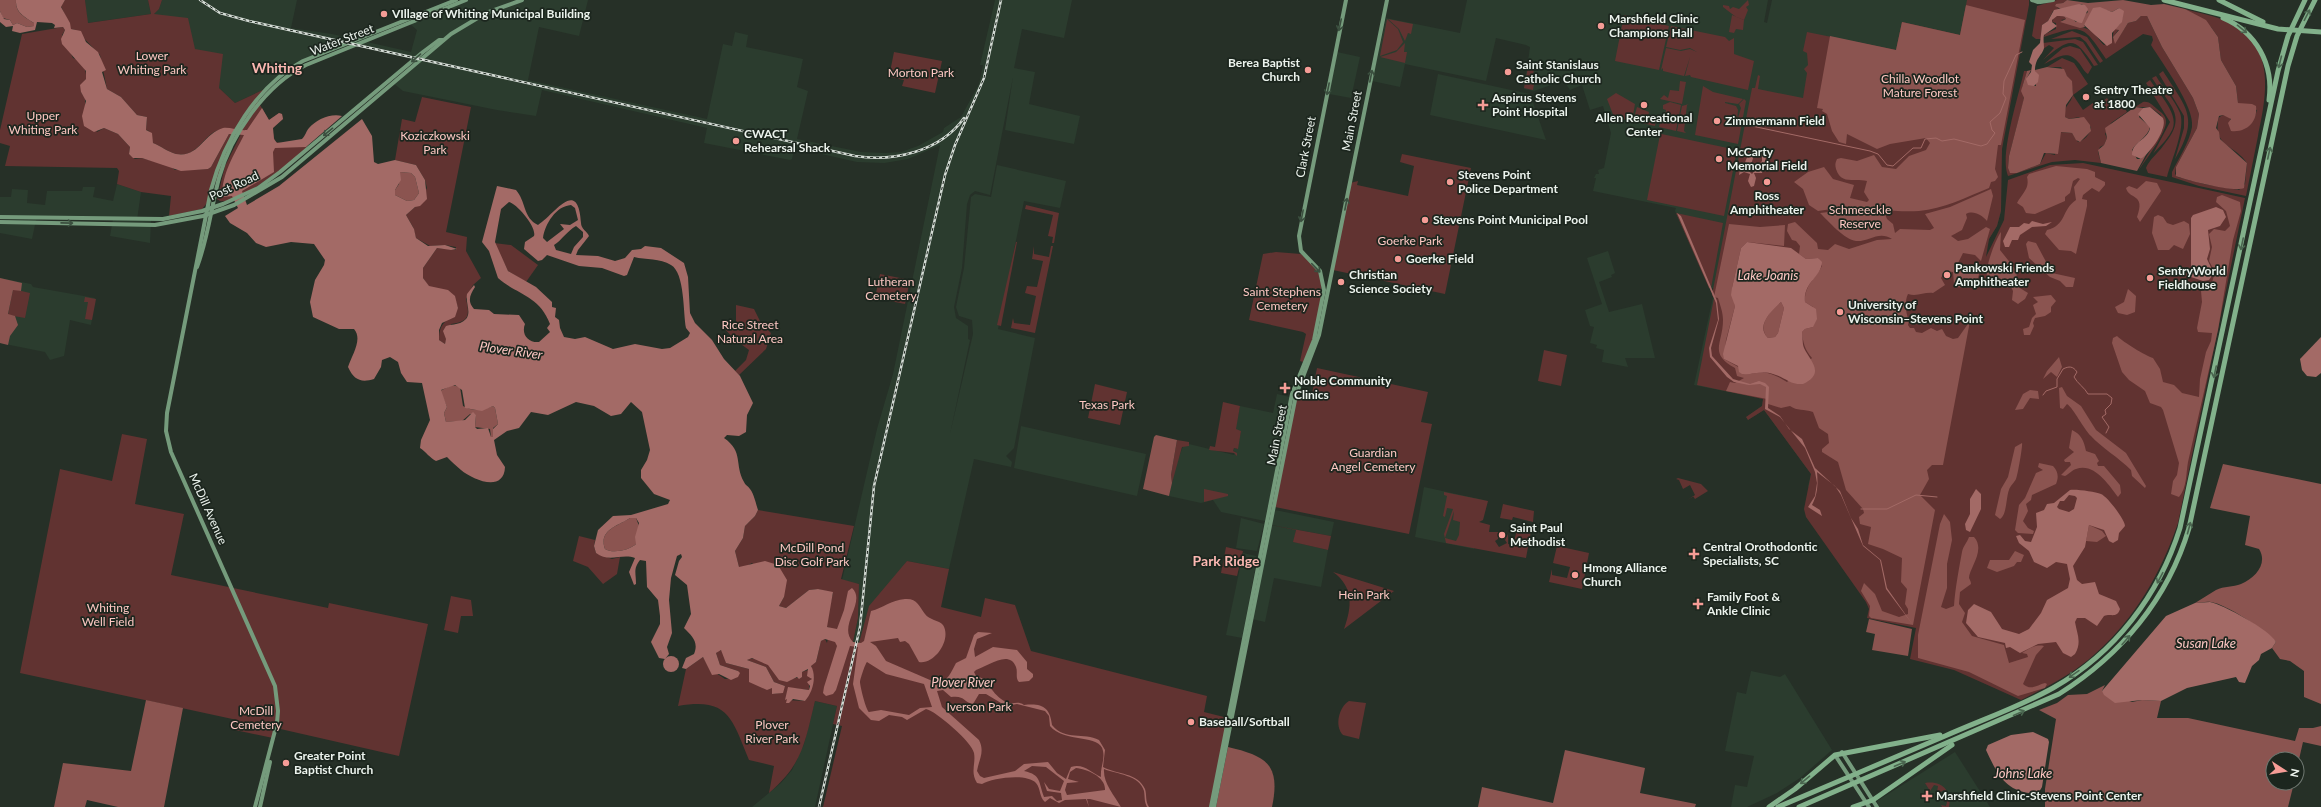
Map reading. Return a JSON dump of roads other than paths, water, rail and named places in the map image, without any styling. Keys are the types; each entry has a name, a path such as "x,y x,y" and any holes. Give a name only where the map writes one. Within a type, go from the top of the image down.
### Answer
{"highway":[{"path":"2164,0 2283,28 2321,31"},
{"path":"2219,0 2250,17 2283,28"},
{"path":"1778,807 2029,700 2072,676 2118,637 2153,590 2172,553 2180,528 2283,53 2305,0"},
{"path":"1799,807 2051,699 2093,671 2121,646 2138,626 2168,581 2184,543 2193,510 2290,59 2301,28 2315,0"},
{"path":"2207,11 2239,26 2255,43 2264,59 2270,87 2263,134 2264,138"},
{"path":"1859,807 1866,806 1943,750 1990,726"},
{"path":"1769,807 1795,789 1841,750 1854,750 1952,733"},
{"path":"1853,807 1866,806"}],"main road":[{"name":"Water Street","path":"210,212 225,160 236,136 257,100 277,78 303,62 456,0"},
{"name":"Water Street","path":"240,129 266,94 294,71 466,0"},
{"path":"443,40 466,24 492,10 522,0"},
{"name":"Clark Street","path":"1324,290 1320,272 1301,251 1299,236 1346,0"},
{"name":"Main Street","path":"1213,807 1296,395 1319,335 1387,0"},
{"path":"2032,0 2053,0"},
{"name":"Post Road","path":"245,197 282,171 429,47 443,40"},
{"name":"Post Road","path":"0,222 155,225 193,219 245,197 282,177 411,69 443,40"},
{"name":"Water Street","path":"210,212 215,177 222,156 236,136"},
{"path":"216,195 217,202 223,204"},
{"name":"Post Road","path":"0,217 151,220 210,212 223,204 233,202"},
{"path":"155,225 210,212"},
{"name":"McDill Avenue","path":"210,212 204,225 167,413 166,432 171,452 275,686 278,715 260,807"},
{"name":"McDill Avenue","path":"195,270 205,247 210,212"},
{"path":"193,219 202,221 204,225"},
{"name":"Main Street","path":"1213,807 1292,394 1313,344 1324,290"},
{"name":"McDill Avenue","path":"255,807 271,750"},
{"path":"1841,750 1877,807"},
{"path":"1835,755 1866,806"}],"water":[{"name":"Plover River","path":"16,0 65,0 61,7 70,23 71,29 81,31 86,42 98,52 106,70 102,72 107,89 121,97 137,115 147,117 146,130 152,133 153,143 173,153 184,154 196,149 210,135 223,128 247,130 262,108 269,120 279,113 282,114 283,119 273,128 274,139 277,143 302,139 307,130 315,122 328,116 342,116 306,147 275,148 273,152 274,172 242,191 247,205 279,186 362,119 372,136 374,162 378,164 395,160 416,165 425,180 427,199 420,206 415,207 406,215 414,229 416,238 428,246 445,245 457,249 451,250 437,248 423,268 423,278 429,286 448,290 455,296 458,308 455,317 442,323 439,330 439,340 445,344 446,339 443,331 446,326 460,323 468,316 467,294 474,285 475,287 471,295 470,303 474,309 489,310 494,314 519,315 525,324 524,331 526,337 535,342 539,342 550,332 547,328 550,324 540,307 527,296 505,284 498,278 489,251 482,242 497,186 516,190 522,199 527,214 533,222 538,225 564,203 570,200 575,202 579,209 581,225 589,236 576,255 598,256 615,261 625,258 632,250 641,249 645,246 661,248 684,263 688,277 690,313 695,323 712,340 724,359 740,376 753,403 747,415 746,432 739,436 727,435 724,438 734,448 738,458 741,476 744,483 753,494 758,510 755,516 745,526 743,538 735,551 739,567 765,561 778,565 787,580 784,597 779,606 786,608 809,590 818,589 833,592 827,627 837,629 844,610 848,591 852,588 856,594 856,600 848,629 849,636 853,642 861,643 864,641 871,611 891,602 905,599 915,601 927,616 943,625 945,631 944,644 936,655 925,662 919,662 909,644 905,641 900,642 898,638 870,642 876,646 886,661 937,683 947,679 956,663 966,658 974,635 978,632 992,633 977,639 974,649 975,657 993,647 1017,650 1027,662 1027,669 1033,674 1033,677 1029,681 1019,682 1017,679 1016,667 1013,662 1008,659 1003,659 976,670 974,672 976,676 987,680 995,693 1006,702 1036,705 1047,710 1051,719 1052,725 1057,730 1069,735 1099,740 1105,750 1103,767 1132,777 1142,784 1145,789 1149,807 1147,807 1145,803 1142,786 1138,782 1133,778 1104,769 1107,784 1121,807 1090,799 1087,799 1089,807 1086,799 1065,800 1059,803 1050,798 1045,802 1036,783 1025,778 1001,778 982,784 977,783 974,775 974,753 972,748 961,735 931,711 926,709 907,720 902,717 889,715 879,721 871,720 859,708 853,684 858,647 850,646 836,690 833,694 826,696 823,693 824,687 837,646 835,642 825,639 821,641 816,662 811,666 814,679 812,689 808,697 805,701 793,699 789,703 786,703 787,699 785,700 788,687 809,690 810,686 807,682 812,679 807,676 808,669 802,672 802,677 799,679 797,677 787,682 779,680 768,665 752,658 747,660 766,667 774,682 785,686 783,693 772,694 772,688 767,690 749,682 749,669 726,663 721,650 716,653 720,665 738,671 740,673 738,677 731,680 719,674 712,675 703,657 686,669 682,668 686,658 694,654 696,646 692,637 684,628 691,614 687,585 675,575 679,561 682,557 681,554 677,556 671,578 669,600 672,633 667,647 669,654 665,659 659,658 651,642 660,624 658,600 647,587 646,561 640,560 636,566 636,584 634,585 629,572 635,558 611,558 601,556 596,553 594,546 598,530 613,516 631,515 668,504 670,500 654,494 641,478 641,470 647,460 650,450 642,412 631,402 621,414 611,416 594,406 576,402 548,415 531,412 519,428 507,431 494,440 497,455 505,467 503,475 499,480 494,482 480,480 466,474 447,457 436,461 434,460 420,448 421,440 430,420 422,383 407,382 401,373 398,362 390,357 382,360 381,367 374,379 365,381 355,378 348,367 357,342 354,329 339,329 313,317 310,302 315,280 324,265 325,260 314,244 291,242 266,247 256,243 247,233 230,223 225,216 238,208 232,196 222,197 226,172 244,135 229,134 211,167 208,169 181,171 142,158 133,158 129,154 130,147 118,134 104,128 94,132 84,126 82,116 86,101 81,92 80,85 86,79 86,71 62,44 61,39 65,30 63,27 54,28 55,25 52,23 37,22 35,30 20,33 12,31 13,26 6,27 0,22 0,11 4,19 10,20 13,25 17,23 27,27 34,26 34,23 24,17 19,11","holes":["400,172 411,173 415,177 419,193 414,200 407,201 395,195 395,190 401,180","509,202 517,207 530,222 534,236 525,242 524,249 538,261 542,260 547,255 579,266 602,268 624,276 627,275 634,257 658,260 671,265 676,269 679,276 683,294 686,328 690,333 688,337 670,348 662,349 635,344 613,349 585,337 575,339 564,337 560,328 559,320 555,317 556,308 552,307 552,302 536,287 508,271 495,242 501,209","571,205 575,208 578,220 570,225 560,224 564,229 547,242 543,238 546,227 556,212","576,226 583,232 583,237 574,247 571,254 556,250 554,245","455,385 462,390 465,408 482,411 493,406 495,408 498,424 493,429 493,437 491,437 488,428 477,429 475,427 476,415 473,412 465,420 446,422 444,413 447,407 441,390","630,518 636,518 639,523 635,537 636,544 621,551 605,549 604,537 610,529","867,662 886,674 924,684 932,707 920,708 909,715 881,710 869,712 865,703 860,682","943,690 951,697 959,697 973,704 979,694 986,694 1006,706 1017,704 1045,711 1049,716 1050,726 1056,731 1064,735 1096,742 1101,746 1103,751 1101,777 1084,767 1076,766 1071,767 1066,779 1057,773 1048,762 1024,764 1015,771 984,778 980,776 977,771 982,752 979,740 942,707 937,691","1032,766 1046,767 1064,781 1060,791 1049,789 1044,782 1047,791 1061,793 1062,800 1057,801 1052,796 1044,797 1037,777 1024,771","1076,768 1095,774 1102,781 1105,790 1067,795 1065,790 1067,783 1079,782 1068,779 1070,772"]},
{"path":"2079,4 2085,5 2088,9 2082,23 2061,16 2057,16 2052,20 2052,22 2057,26 2044,35 2044,48 2035,67 2035,71 2039,75 2038,82 2034,86 2028,85 2026,79 2031,72 2032,65 2029,62 2033,50 2040,43 2042,25 2048,21 2054,10"},
{"path":"2100,7 2112,12 2119,8 2124,11 2122,22 2112,33 2112,43 2107,46 2084,25 2093,8"},
{"path":"2150,107 2163,118 2164,123 2161,134 2149,152 2141,159 2132,155 2133,150 2137,143 2149,132 2150,128 2138,114 2143,108"},
{"path":"1758,150 1766,157 1762,173 1754,173 1756,178 1754,186 1751,187 1748,181 1750,174 1744,172 1739,175 1741,164 1752,174 1762,161 1762,156 1757,154 1754,155 1750,168 1745,166 1745,163 1747,158 1753,152"},
{"path":"2216,207 2223,210 2226,217 2220,226 2208,230 2210,249 2207,259 2212,270 2212,275 2209,280 2203,281 2191,277 2191,218 2193,215"},
{"path":"1677,213 1681,216 1717,301 1719,319 1711,348 1712,356 1733,379 1750,384 1759,381 1765,383 1769,387 1768,408 1780,416 1785,423 1780,417 1765,409 1766,387 1760,384 1749,385 1734,382 1727,377 1710,357 1709,348 1718,320 1716,303"},
{"path":"2032,221 2043,224 2052,222 2046,226 2032,227 2020,235 2018,240 2012,240 2009,247 2005,247 2003,241 2010,227 2019,227 2024,223 2029,224"},
{"name":"Lake Joanis","path":"1747,242 1791,248 1806,259 1818,258 1822,262 1819,272 1809,285 1805,295 1805,302 1816,309 1817,319 1813,327 1805,329 1802,332 1804,348 1815,371 1814,376 1803,384 1791,382 1769,373 1742,374 1739,372 1738,366 1724,359 1723,354 1735,306 1731,295 1741,248","holes":["1781,302 1784,308 1778,333 1775,337 1768,338 1764,333 1763,328 1766,318"]},
{"path":"2321,337 2321,373 2316,377 2307,376 2302,370 2300,359"},
{"path":"1791,430 1802,439 1815,468 1832,484 1817,472 1817,483 1815,472 1805,448"},
{"path":"1817,483 1815,497 1812,505 1820,510 1822,516 1808,507 1815,496"},
{"path":"1836,487 1840,491 1851,518 1858,529 1863,545 1881,560 1887,588 1913,625 1886,589 1880,560 1863,546 1841,495"},
{"path":"1976,489 1981,494 1981,509 1970,532 1966,530 1965,524 1970,514 1970,499"},
{"path":"2070,490 2101,494 2108,499 2116,509 2125,526 2119,533 2118,540 2113,543 2109,541 2104,530 2089,525 2085,547 2073,566 2077,580 2082,584 2095,582 2099,594 2116,601 2120,609 2115,615 2104,616 2097,626 2085,618 2077,618 2075,622 2078,646 2075,654 2071,657 2063,653 2056,642 2038,644 2020,653 2010,647 2006,648 2005,643 1978,637 1966,623 1968,610 1974,604 1991,612 2002,629 2019,634 2029,629 2041,613 2047,600 2068,588 2070,579 2067,564 2056,562 2047,568 2034,562 2029,551 2019,543 2016,536 2020,535 2025,541 2031,542 2037,527 2036,513 2044,510 2047,504 2054,503","holes":["2069,495 2077,498 2074,509 2069,512 2057,507 2060,501 2064,501"]},
{"name":"Susan Lake","path":"2210,602 2225,608 2256,625 2265,631 2276,642 2272,648 2261,654 2259,660 2252,666 2245,683 2239,682 2236,677 2187,688 2161,701 2142,700 2115,703 2104,695 2102,691 2166,616 2195,603"},
{"path":"671,656 678,661 679,664 674,671 671,672 664,667 663,664 668,657"},
{"name":"Johns Lake","path":"2033,732 2048,739 2049,742 2042,787 2037,793 2029,793 2020,791 2007,784 1997,772 1986,750 1988,745 2011,735"}],"waterway":[{"path":"1747,125 1870,151 1878,154 1887,165 1893,166 1913,148 1921,148 1925,139 1936,138 1942,141 1954,139 1981,146 1987,144 1995,133 1992,130 1990,122 2000,113 2006,98 2003,94 2004,81 2016,55 2022,52"},
{"path":"2043,395 2046,391 2057,387 2057,379 2063,369 2069,367 2072,368 2077,372 2074,377 2088,394 2107,394 2112,398 2111,404 2105,410 2106,414 2102,417 2109,427 2106,433"},
{"path":"1861,509 1887,509 1916,495 1937,497"}],"railway":[{"path":"200,0 220,13 249,21 855,156 885,157 900,156 915,152 929,147 942,139 954,130 964,118"},
{"path":"819,807 860,627 874,486 945,175 955,145 984,78 1001,0"}],"place":[{"name":"VIllage of Whiting Municipal Building","path":"384,14"},
{"name":"Marshfield Clinic Champions Hall","path":"1601,26"},
{"name":"Berea Baptist Church","path":"1308,70"},
{"name":"Saint Stanislaus Catholic Church","path":"1508,72"},
{"name":"Sentry Theatre at 1800","path":"2086,97"},
{"name":"Aspirus Stevens Point Hospital","path":"1483,105"},
{"name":"Allen Recreational Center","path":"1644,105"},
{"name":"Zimmermann Field","path":"1717,121"},
{"name":"CWACT Rehearsal Shack","path":"736,141"},
{"name":"McCarty Memorial Field","path":"1719,159"},
{"name":"Stevens Point Police Department","path":"1450,182"},
{"name":"Ross Amphitheater","path":"1767,182"},
{"name":"Stevens Point Municipal Pool","path":"1425,220"},
{"name":"Goerke Field","path":"1398,259"},
{"name":"Pankowski Friends Amphitheater","path":"1947,275"},
{"name":"SentryWorld Fieldhouse","path":"2150,278"},
{"name":"Christian Science Society","path":"1341,282"},
{"name":"University of Wisconsin–Stevens Point","path":"1840,312"},
{"name":"Noble Community Clinics","path":"1285,388"},
{"name":"Saint Paul Methodist","path":"1502,535"},
{"name":"Central Orothodontic Specialists, SC","path":"1694,554"},
{"name":"Hmong Alliance Church","path":"1575,575"},
{"name":"Family Foot & Ankle Clinic","path":"1698,604"},
{"name":"Baseball/Softball","path":"1191,722"},
{"name":"Greater Point Baptist Church","path":"286,763"},
{"name":"Marshfield Clinic-Stevens Point Center","path":"1927,796"}],"district":[{"name":"Whiting","path":"277,68"},
{"name":"Park Ridge","path":"1226,561"}],"park label":[{"name":"Lower Whiting Park","path":"152,63"},
{"name":"Morton Park","path":"921,73"},
{"name":"Chilla Woodlot Mature Forest","path":"1920,86"},
{"name":"Upper Whiting Park","path":"43,123"},
{"name":"Koziczkowski Park","path":"435,143"},
{"name":"Schmeeckle Reserve","path":"1860,217"},
{"name":"Goerke Park","path":"1410,241"},
{"name":"Lutheran Cemetery","path":"891,289"},
{"name":"Saint Stephens Cemetery","path":"1282,299"},
{"name":"Rice Street Natural Area","path":"750,332"},
{"name":"Texas Park","path":"1107,405"},
{"name":"Guardian Angel Cemetery","path":"1373,460"},
{"name":"McDill Pond Disc Golf Park","path":"812,555"},
{"name":"Hein Park","path":"1364,595"},
{"name":"Whiting Well Field","path":"108,615"},
{"name":"Iverson Park","path":"979,707"},
{"name":"McDill Cemetery","path":"256,718"},
{"name":"Plover River Park","path":"772,732"}]}
